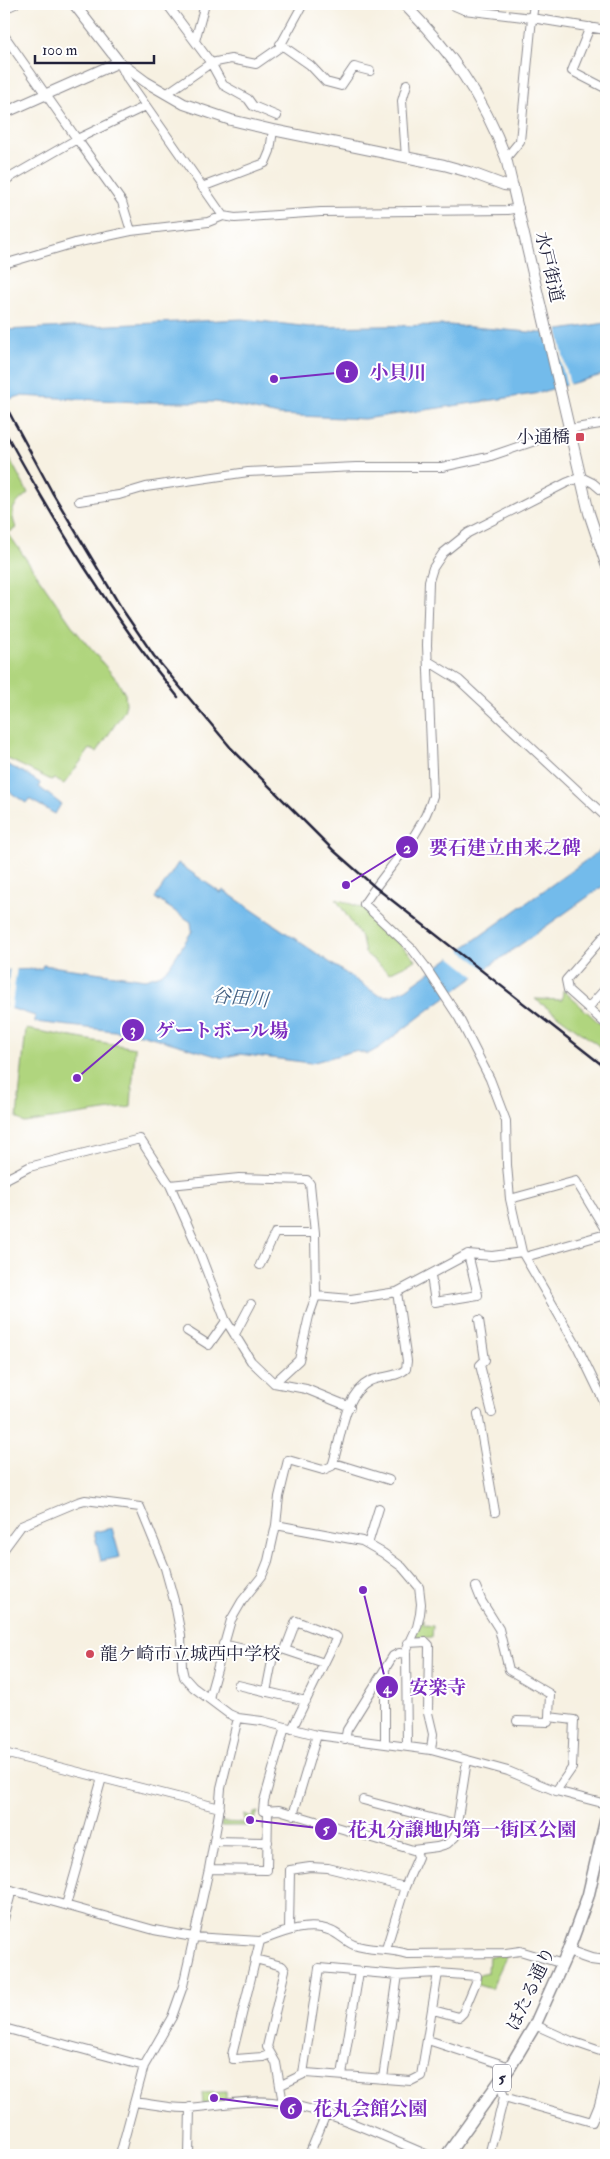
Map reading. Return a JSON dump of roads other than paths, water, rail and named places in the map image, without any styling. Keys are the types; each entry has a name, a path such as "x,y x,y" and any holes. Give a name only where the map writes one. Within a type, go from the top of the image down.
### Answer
{"main road":[{"path":"74,4 119,62 166,94 206,113 273,130 469,172 504,185 514,186"},
{"name":"水戸街道","path":"405,4 438,40 472,86 489,116 506,158 580,478 595,536 606,564"},
{"path":"4,113 119,62"},
{"name":"ほたる通り","path":"447,2155 510,2067 535,2025 563,1964 588,1896 606,1818"},
{"path":"568,1951 592,1959 606,1961"}],"street":[{"path":"4,9 15,4"},
{"path":"167,4 211,63 223,84 248,99 253,106 277,116"},
{"path":"195,41 205,4"},
{"path":"166,94 211,63 231,59 256,64 279,48 303,4"},
{"path":"450,4 464,10 532,18 606,30"},
{"path":"506,158 520,141 534,4"},
{"path":"590,27 572,71 603,87 606,86"},
{"path":"4,35 122,202 131,232"},
{"path":"280,44 310,65 326,82 341,86 354,67 370,72"},
{"path":"119,62 128,80 223,216"},
{"path":"406,158 402,101 407,84"},
{"path":"4,181 77,139 146,106"},
{"path":"202,187 265,163 270,152 273,130"},
{"path":"4,264 76,243 131,232 208,222 223,216 235,218 321,212 508,210 519,208"},
{"path":"79,501 119,495 146,487 248,472 330,468 442,467 488,457 570,429 606,423"},
{"path":"606,494 593,483 580,478 468,533 443,553 433,568 429,581 428,661 433,796 425,818 416,833 364,904 412,949 425,966 450,1004 486,1071 505,1115 510,1199 524,1254 578,1348 606,1406"},
{"path":"428,661 459,680 606,817"},
{"path":"606,934 566,980 568,990 606,1024"},
{"path":"588,1008 606,988"},
{"path":"4,1180 29,1167 140,1139 170,1185 197,1246 226,1321 251,1361 274,1382 306,1389 350,1407"},
{"path":"170,1185 239,1178 307,1180 310,1184 315,1233 316,1296 309,1316 299,1360 274,1382"},
{"path":"316,1296 351,1299 397,1292 431,1276 468,1254 492,1256 524,1254 606,1233 576,1182 510,1199"},
{"path":"260,1265 275,1233 315,1233"},
{"path":"431,1276 436,1302 478,1295 468,1254"},
{"path":"209,1698 223,1644 235,1610 262,1576 268,1561 276,1525 279,1497 288,1460 323,1470 332,1466 350,1407 362,1386 386,1376 401,1373 406,1369 407,1361 397,1292"},
{"path":"235,1334 251,1304"},
{"path":"479,1320 485,1360 480,1366 492,1413"},
{"path":"187,1331 209,1345 226,1321"},
{"path":"478,1414 495,1512"},
{"path":"334,1463 389,1480"},
{"path":"4,1549 21,1526 81,1501 140,1506 165,1568 175,1604 181,1634 184,1677 193,1687 238,1718 262,1721 345,1740 431,1750 508,1771 556,1791 606,1804"},
{"path":"368,1544 379,1508"},
{"path":"276,1525 324,1533 368,1544 402,1567 419,1587 420,1614 417,1627 408,1643 406,1654 406,1746"},
{"path":"476,1587 482,1602 499,1630 509,1670 550,1694 548,1722 517,1721"},
{"path":"324,1663 285,1650 296,1621 337,1637 306,1701 288,1728 264,1800 263,1811 279,1810 416,1850 438,1847 455,1837 467,1760"},
{"path":"408,1643 426,1642 430,1646 428,1713 433,1734 431,1750"},
{"path":"223,1644 273,1656 266,1692"},
{"path":"345,1740 347,1730 396,1654 406,1654"},
{"path":"384,1744 385,1670"},
{"path":"238,1685 306,1701"},
{"path":"549,1717 574,1720 572,1768 556,1791"},
{"path":"120,2155 144,2066 172,2017 183,1986 192,1937 209,1869 220,1808 221,1788 238,1718"},
{"path":"293,1815 317,1735"},
{"path":"4,1753 220,1808"},
{"path":"66,1905 102,1778"},
{"path":"363,1800 457,1825"},
{"path":"209,1869 267,1870 268,1810"},
{"path":"214,1840 268,1842"},
{"path":"386,1948 404,1887 418,1856 416,1850"},
{"path":"289,1930 290,1870 310,1867 328,1868 404,1887"},
{"path":"4,1919 8,1889 154,1930 192,1937 260,1941 289,1930 326,1929 355,1945 386,1948 407,1954 506,1953 520,1951 563,1964"},
{"path":"260,1941 232,2055 233,2059 236,2060 263,2057 271,2054"},
{"path":"256,1959 282,1966 285,1970 267,2047 276,2063 283,2104"},
{"path":"303,2074 319,1968 398,1976 438,1973 477,1976 463,2013 459,2017 433,2010"},
{"path":"342,2075 359,1972"},
{"path":"281,2085 306,2072 411,2081 421,2076 438,1973"},
{"path":"383,2078 398,1976"},
{"path":"535,2025 571,2041 606,2053"},
{"path":"4,2028 144,2066"},
{"path":"428,2040 510,2067"},
{"path":"504,2097 592,2122 602,2106 606,2078"},
{"path":"497,2085 502,2090 504,2097 491,2152 500,2155"},
{"path":"135,2102 190,2107 243,2102 283,2104 326,2114 428,2155"},
{"path":"189,2155 190,2107"},
{"path":"309,2155 326,2114"}],"water":[{"path":"243,319 309,327 449,325 540,333 606,323 606,374 534,394 364,419 279,415 216,402 138,402 20,396 4,401 4,330"},
{"path":"4,763 40,783 39,787 61,804 55,814 29,799 26,803 4,788"},
{"name":"谷田川","path":"606,846 606,884 439,1002 379,1048 368,1054 354,1051 311,1063 239,1054 223,1058 141,1034 35,1022 35,1016 4,1006 8,970 41,969 43,965 145,979 161,974 169,967 192,931 191,922 155,898 178,863 221,893 223,890 378,995 390,996 406,989"},
{"path":"112,1528 120,1557 101,1561 94,1532"}],"railway":[{"path":"4,403 52,492 122,609 154,656 231,748 333,850 375,887 606,1068"},
{"path":"4,430 43,499 107,601 153,666 178,697"}],"place":[{"name":"小貝川","path":"274,379"},
{"name":"小通橋","path":"580,437"},
{"name":"要石建立由来之碑","path":"346,885"},
{"name":"ゲートボール場","path":"77,1078"},
{"name":"安楽寺","path":"363,1590"},
{"name":"龍ケ崎市立城西中学校","path":"90,1654"},
{"name":"花丸分譲地内第一街区公園","path":"250,1820"},
{"name":"花丸会館公園","path":"214,2098"}]}
